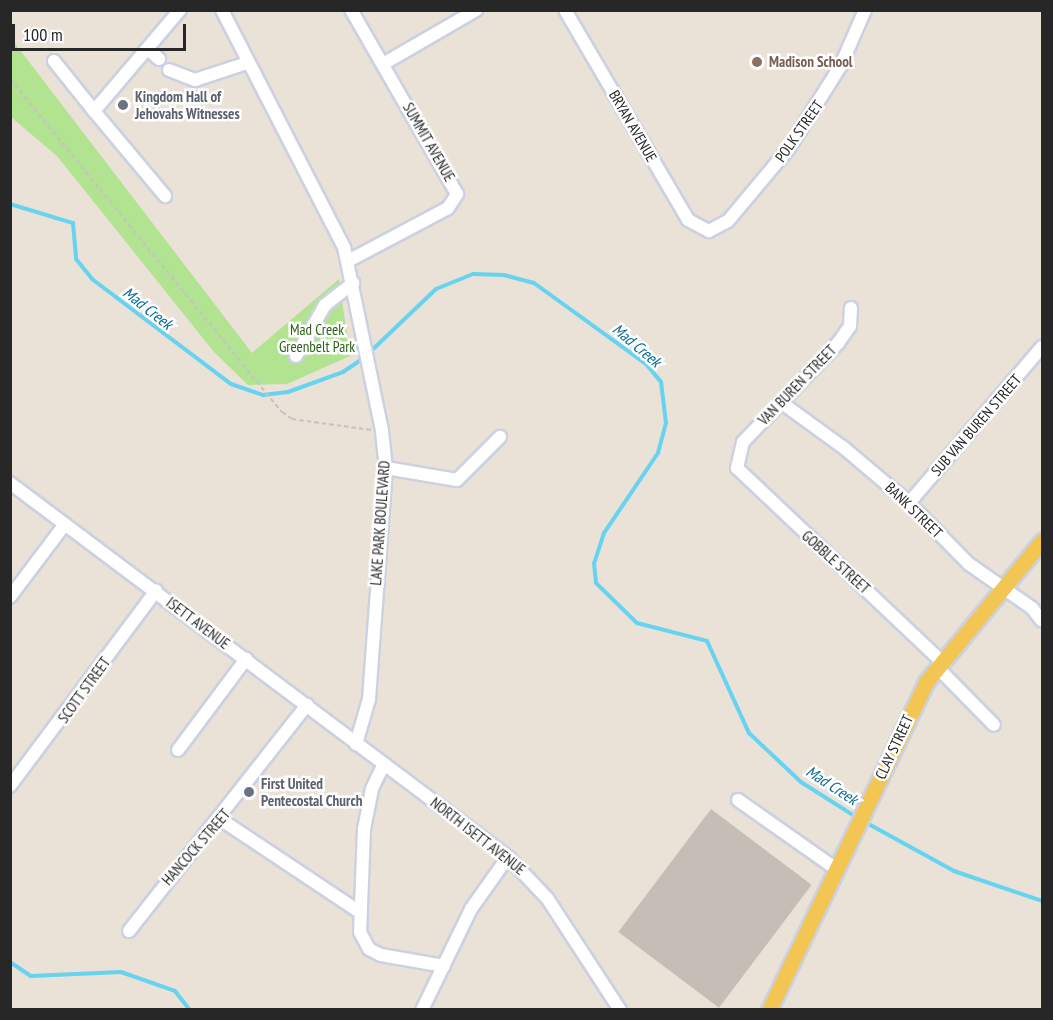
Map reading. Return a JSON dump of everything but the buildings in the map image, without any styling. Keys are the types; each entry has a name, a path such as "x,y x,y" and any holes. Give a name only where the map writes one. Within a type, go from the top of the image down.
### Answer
{"main road":[{"name":"CLAY STREET","path":"769,1010 868,800 939,664 1042,541"}],"street":[{"path":"94,111 180,10"},
{"name":"LAKE PARK BOULEVARD","path":"222,10 247,63 335,224 353,283 382,431 386,468 369,699 356,744"},
{"name":"SUMMIT AVENUE","path":"348,261 448,208 457,194 351,10"},
{"path":"383,64 456,16 476,10"},
{"name":"BRYAN AVENUE","path":"565,10 688,220 709,231"},
{"name":"POLK STREET","path":"709,231 728,221 789,148 836,73 865,10"},
{"path":"148,49 159,59"},
{"path":"54,61 165,196"},
{"path":"169,70 195,81 247,63"},
{"path":"296,356 325,305 353,283"},
{"name":"VAN BUREN STREET","path":"737,460 743,442 846,333 851,308"},
{"name":"SUB VAN BUREN STREET","path":"909,503 1042,348"},
{"name":"BANK STREET","path":"782,402 909,503 969,564 1042,621"},
{"path":"386,468 457,480 500,437"},
{"name":"GOBBLE STREET","path":"737,460 740,476 939,664 994,725"},
{"name":"ISETT AVENUE","path":"10,483 384,764"},
{"path":"10,597 65,524"},
{"name":"SCOTT STREET","path":"10,786 156,591"},
{"path":"178,750 246,659"},
{"name":"HANCOCK STREET","path":"129,931 220,819 307,705"},
{"path":"384,764 369,800 358,910 369,949 392,959 444,966"},
{"name":"NORTH ISETT AVENUE","path":"384,764 508,857 547,898 617,1006"},
{"path":"738,800 836,869"},
{"path":"220,819 358,910"},
{"path":"422,1010 471,909 508,857"},
{"path":"604,1010 617,1006"}],"path":[{"path":"10,78 282,412 292,419 382,431"}],"green space":[{"name":"Mad Creek Greenbelt Park","path":"10,37 252,353 339,279 350,356 287,384 248,385 214,352 57,156 11,117"}],"waterway":[{"name":"Mad Creek","path":"10,204 73,223 76,259 92,279 231,384 263,395 288,392 343,372 364,358"},
{"name":"Mad Creek","path":"369,353 436,289 473,274 504,275 534,283 646,364 661,382 666,423 658,453 604,533 594,563 596,583 637,623 707,641 749,733 801,782 856,817"},
{"name":"Mad Creek","path":"863,821 954,871 1042,901"},
{"path":"10,962 31,976 121,972 175,991 190,1010"}],"place":[{"name":"Madison School","path":"757,62"},
{"name":"Kingdom Hall of Jehovahs Witnesses","path":"123,105"},
{"name":"First United Pentecostal Church","path":"249,792"}]}
